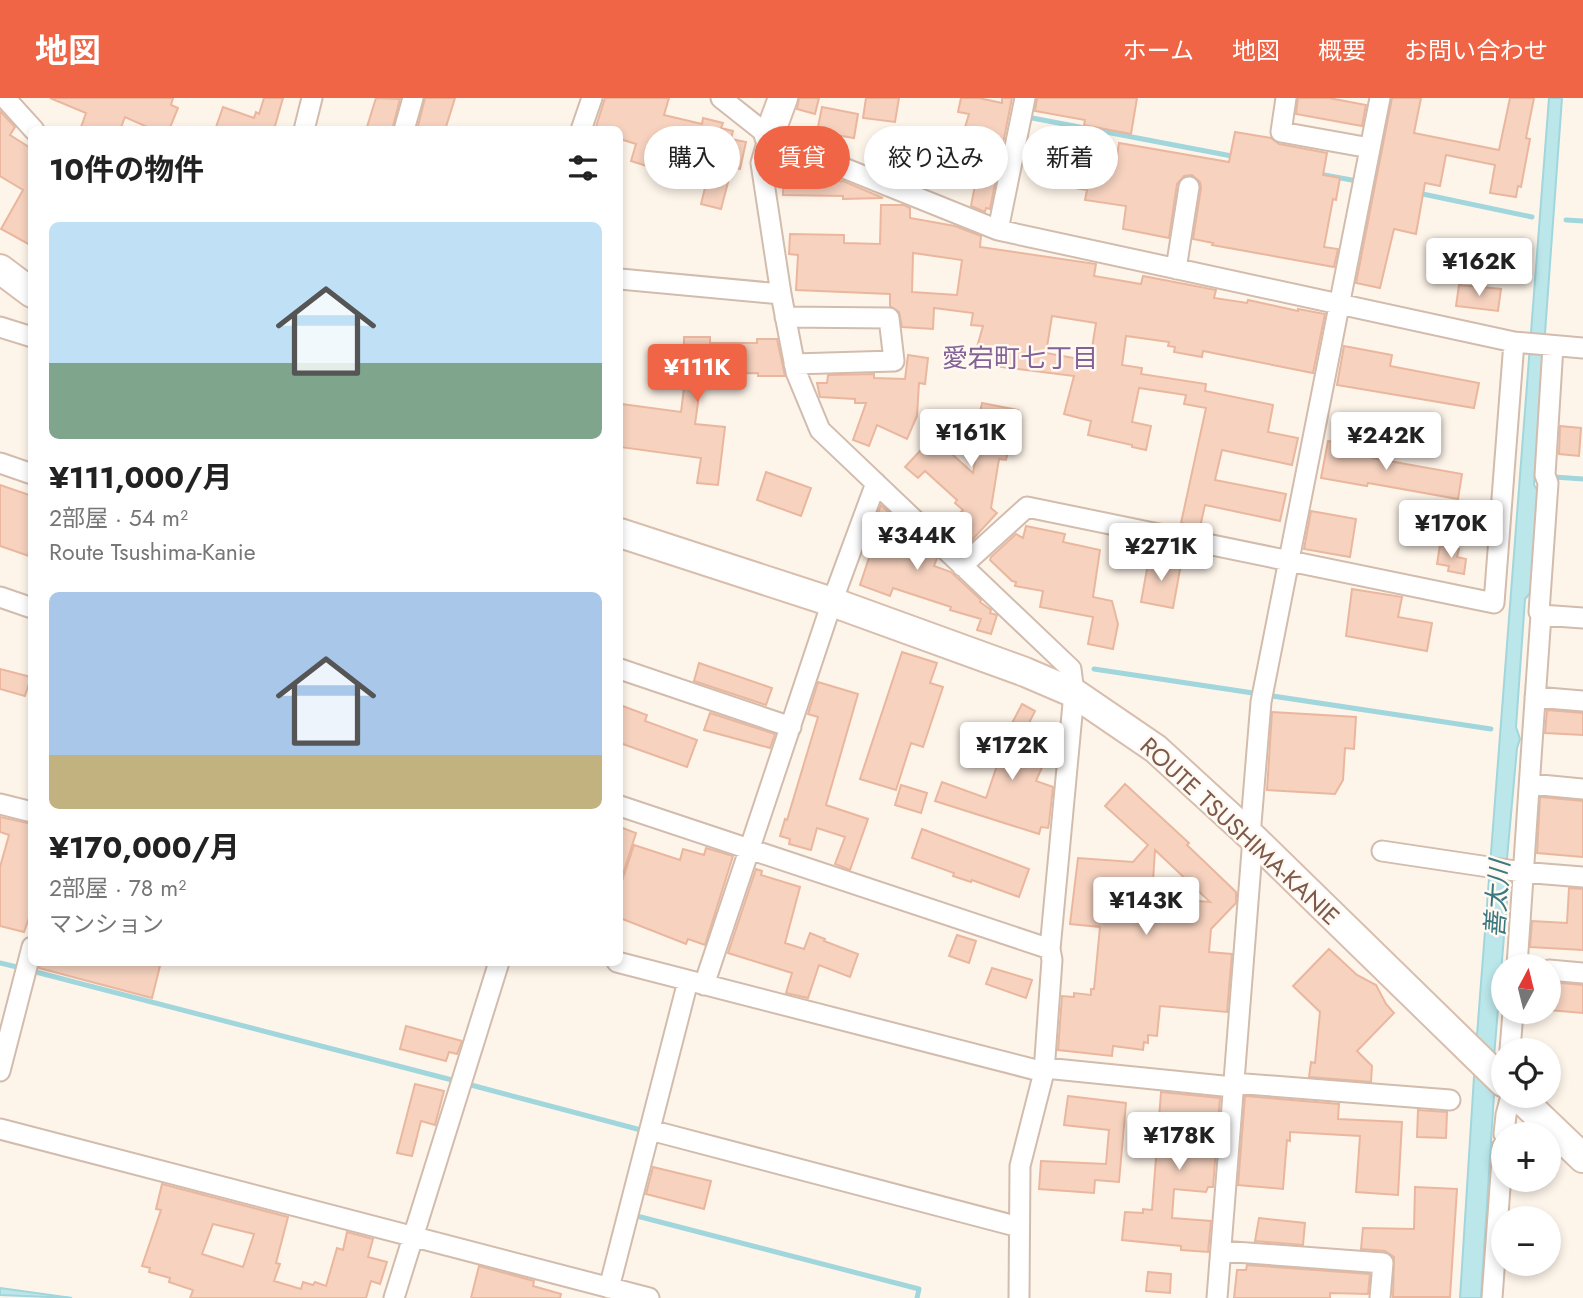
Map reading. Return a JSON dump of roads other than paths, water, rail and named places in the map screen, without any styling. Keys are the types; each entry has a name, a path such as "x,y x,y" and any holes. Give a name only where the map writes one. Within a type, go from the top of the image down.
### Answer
{"main road":[{"path":"773,126 783,98"},
{"path":"0,269 28,290"},
{"name":"ROUTE TSUSHIMA-KANIE","path":"623,534 832,602 1025,672 1074,693 1156,749 1252,837 1491,1070"},
{"name":"ROUTE TSUSHIMA-KANIE","path":"1531,1108 1583,1158"}],"street":[{"path":"5,98 30,126"},
{"path":"304,126 312,98"},
{"path":"405,126 413,98"},
{"path":"582,126 592,98"},
{"path":"721,98 756,126"},
{"path":"998,230 1025,98"},
{"path":"1286,98 1281,132 1370,148"},
{"path":"1217,1298 1263,693 1380,98"},
{"path":"850,171 998,230 1520,342 1583,348"},
{"path":"1176,269 1188,187"},
{"path":"765,189 794,364 820,430 1071,669 1074,693 1050,949 1052,960 1044,1070 1020,1166 1019,1298"},
{"path":"623,279 781,295"},
{"path":"785,317 889,318 894,361 794,364"},
{"path":"0,327 28,336"},
{"path":"962,566 1027,507 1494,603 1520,342"},
{"path":"1517,954 1519,871 1530,784 1541,615 1539,612 1548,483 1545,475 1551,346"},
{"path":"0,463 28,473"},
{"path":"609,1288 650,1130 696,983 749,849 832,602 876,483"},
{"path":"0,597 28,607"},
{"path":"1541,615 1583,618"},
{"path":"623,670 791,727"},
{"path":"1535,697 1583,701"},
{"path":"1530,784 1583,789"},
{"path":"0,804 28,810"},
{"path":"623,807 1050,949"},
{"path":"1382,850 1519,871 1583,877"},
{"path":"0,1070 4,1037 28,960"},
{"path":"623,964 1044,1070 1450,1100"},
{"path":"394,1298 498,966"},
{"path":"1561,971 1583,973"},
{"path":"0,1129 649,1298"},
{"path":"650,1130 1019,1227"},
{"path":"1492,1298 1500,1192"},
{"path":"1221,1251 1383,1263 1380,1298"}],"water":[{"name":"善太川","path":"1549,98 1562,98 1534,485 1539,492 1531,592 1525,599 1516,727 1520,739 1506,870 1509,876 1503,954 1491,954 1491,1024 1497,1024 1496,1038 1491,1038 1491,1108 1493,1108 1481,1298 1460,1298 1475,1061"},
{"path":"0,1288 72,1298 0,1295"}],"waterway":[{"path":"1027,117 1237,157"},
{"path":"1319,174 1357,181"},
{"path":"1418,193 1532,217"},
{"path":"1566,220 1583,221"},
{"path":"1554,477 1583,479"},
{"path":"1094,669 1491,729"},
{"path":"0,963 21,968"},
{"path":"32,971 456,1081"},
{"path":"471,1085 641,1130 640,1133"},
{"path":"633,1215 919,1289 917,1298"}],"district":[{"name":"愛宕町七丁目","path":"1020,358"}]}
